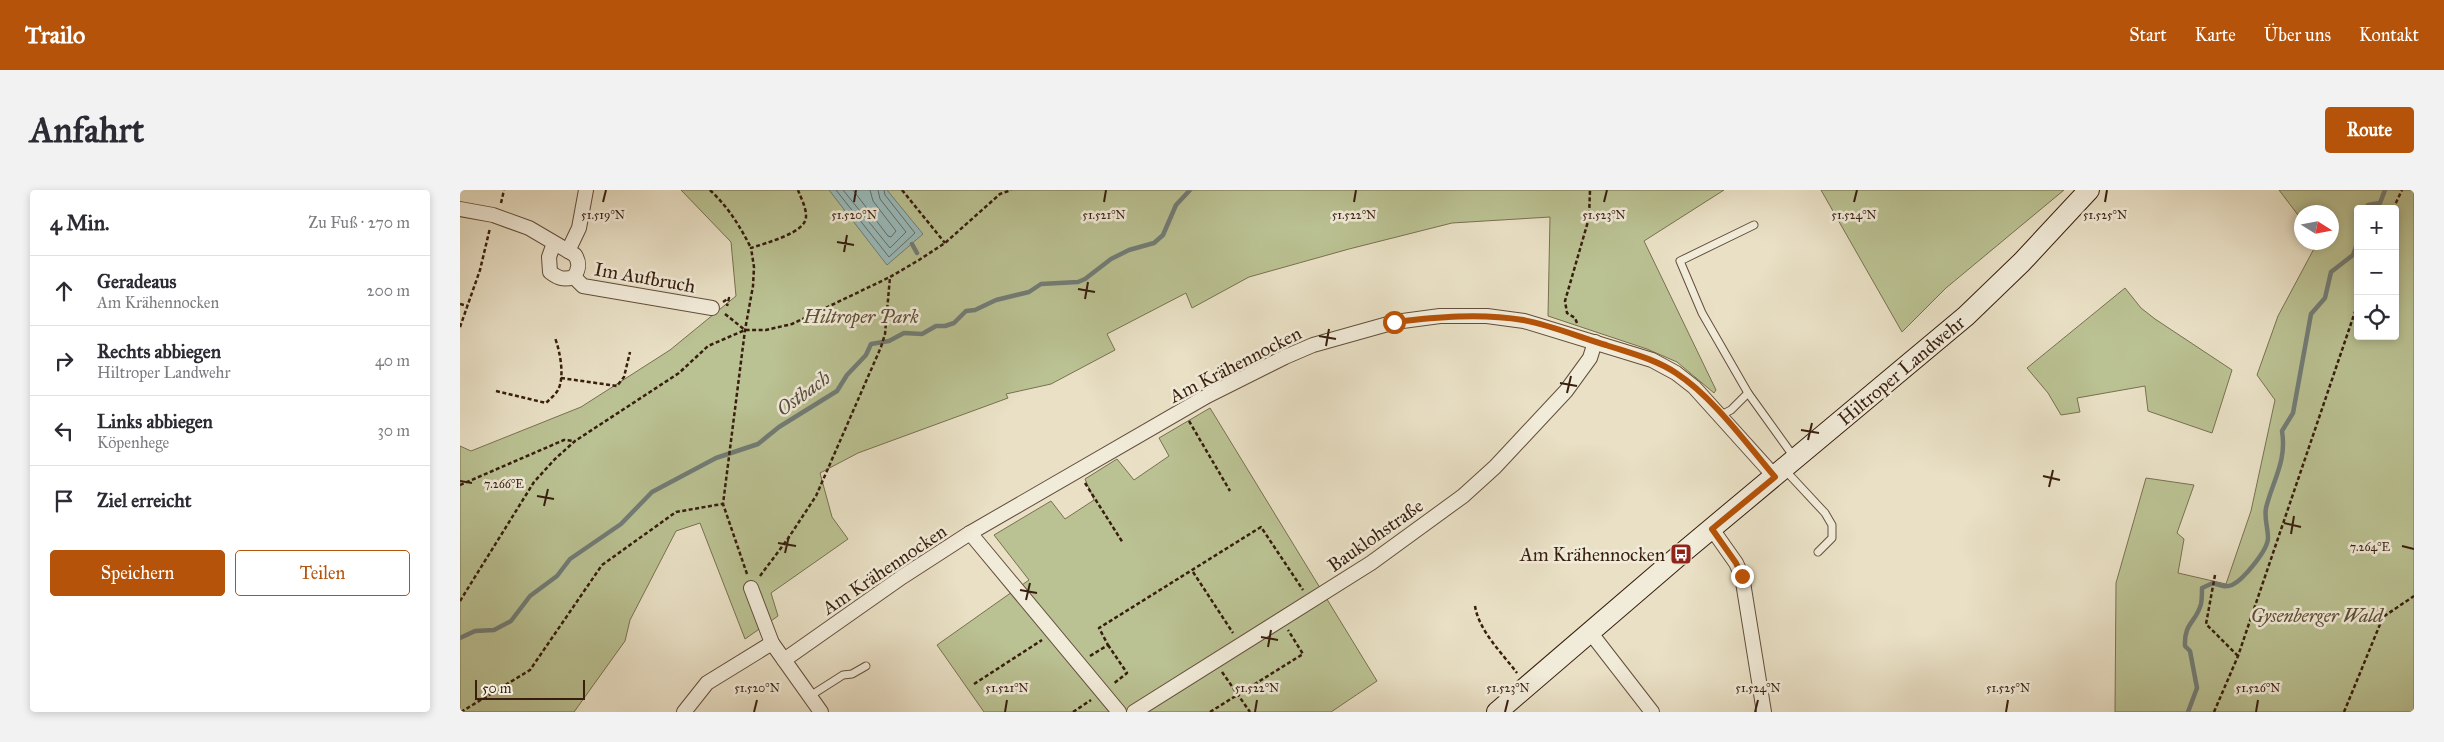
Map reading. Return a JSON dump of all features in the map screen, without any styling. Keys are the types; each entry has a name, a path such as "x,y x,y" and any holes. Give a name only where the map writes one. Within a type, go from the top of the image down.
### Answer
{"street":[{"name":"Im Aufbruch","path":"554,243 549,257 550,272 557,278 564,280 574,277 578,270 579,261 575,255 568,251 579,228 586,190"},
{"name":"Hiltroper Landwehr","path":"1496,712 1966,316 2022,262 2089,190"},
{"path":"460,209 493,214 529,228 568,251"},
{"name":"Im Aufbruch","path":"574,277 583,286 712,308"},
{"name":"Am Krähennocken","path":"784,660 902,577 970,533 1207,396 1285,356 1341,335 1394,322 1440,316 1487,316 1524,321 1652,360 1676,373 1694,387 1721,415 1785,468"},
{"name":"Bauklohstraße","path":"1134,712 1283,620 1423,526 1495,467 1566,391 1590,358 1595,342"},
{"path":"1712,529 1736,563 1742,576 1764,712"},
{"path":"970,533 1119,712"},
{"path":"751,588 772,642 821,712"},
{"path":"1590,632 1652,712"},
{"path":"684,712 707,684 772,642"}],"lane":[{"path":"1754,225 1680,261 1702,313 1748,393 1785,468 1825,513 1832,525 1832,538 1818,552"},
{"path":"1721,415 1731,410 1748,393"},
{"path":"810,696 843,675 852,674 866,666"}],"path":[{"path":"710,190 723,202 738,222 751,248 754,276 741,356 722,504 751,588"},
{"path":"751,248 793,232 805,224 807,218 805,208 798,190"},
{"path":"902,190 945,242"},
{"path":"460,601 534,482 555,458 575,441 679,373 708,346 745,330 766,330 792,324 890,277 945,242 1000,192 1011,190"},
{"path":"1577,336 1577,323 1575,318 1568,313 1565,301 1588,226 1590,190"},
{"path":"2395,205 2402,190"},
{"path":"460,327 480,270 493,214"},
{"path":"751,588 787,540 816,496 881,346 885,334 890,277"},
{"path":"460,304 468,306"},
{"path":"725,315 745,330"},
{"path":"2214,712 2238,656 2354,315"},
{"path":"496,392 546,403 558,390 561,378 558,346 554,338"},
{"path":"561,378 617,386 624,377 630,352"},
{"path":"1184,411 1230,491"},
{"path":"460,485 564,440 575,441"},
{"path":"1078,470 1123,543"},
{"path":"461,712 530,670 602,565 676,512 722,504"},
{"path":"1072,712 1103,692 1127,673 1099,628 1193,572 1261,527 1310,602"},
{"path":"1193,572 1241,646"},
{"path":"2215,575 2206,624 2238,656"},
{"path":"2344,712 2383,617 2414,596"},
{"path":"1475,606 1476,615 1488,635 1527,686"},
{"path":"1210,712 1303,654 1283,620"},
{"path":"974,684 1052,633"},
{"path":"1078,664 1108,645"},
{"path":"1216,662 1250,712"}],"green space":[{"name":"Hiltroper Park","path":"681,190 1724,190 1644,241 1716,390 1714,393 1677,362 1647,349 1548,316 1550,217 1452,223 1349,249 1249,277 1192,308 1186,293 1107,334 1115,350 1051,384 1006,394 1008,398 858,453 820,473 832,517 848,539 771,593 778,616 745,639 700,523 676,531 630,620 625,641 574,712 460,712 460,446 471,451 581,407 670,350 736,296 731,242"},
{"path":"1821,190 2064,190 1946,288 1902,332"},
{"name":"Gysenberger Wald","path":"2279,190 2414,190 2414,712 2115,712 2116,583 2146,478 2194,485 2177,533 2184,539 2178,573 2226,584 2251,511 2275,400 2257,375 2278,316 2313,250 2339,250 2339,205 2294,205 2294,210"},
{"path":"2125,288 2141,308 2155,319 2232,370 2212,433 2148,411 2145,386 2077,398 2080,412 2061,415 2048,393 2027,368"},
{"path":"1210,408 1377,681 1331,712 984,712 937,645 1029,580 994,535 1051,501 1065,519 1094,500 1085,479 1117,459 1134,480 1169,456 1159,438"}],"water":[{"path":"829,190 887,190 923,234 887,265"}],"waterway":[{"name":"Ostbach","path":"460,638 475,631 494,630 511,621 530,596 557,576 570,559 621,524 652,492 716,458 758,444 779,427 837,391 847,375 866,355 871,344 889,341 904,333 922,334 936,326 954,323 966,311 975,310 996,300 1029,292 1041,284 1078,282 1085,279 1111,259 1129,250 1154,243 1163,235 1176,205 1190,190"},
{"path":"2368,205 2380,203 2385,190"},
{"path":"912,244 917,253"},
{"path":"2188,712 2197,688 2190,651 2185,646 2186,632 2199,610 2202,588 2213,583 2227,586 2237,582 2264,550 2268,538 2265,516 2266,508 2283,452 2282,431 2293,413 2311,314 2325,298 2331,272 2353,255 2355,250"}],"place":[{"name":"Am Krähennocken","path":"1681,554"}],"route":[{"path":"1394,322 1440,316 1487,316 1524,321 1559,330 1652,360 1676,373 1694,387 1721,415 1775,477 1712,529 1736,563 1742,576"}]}
